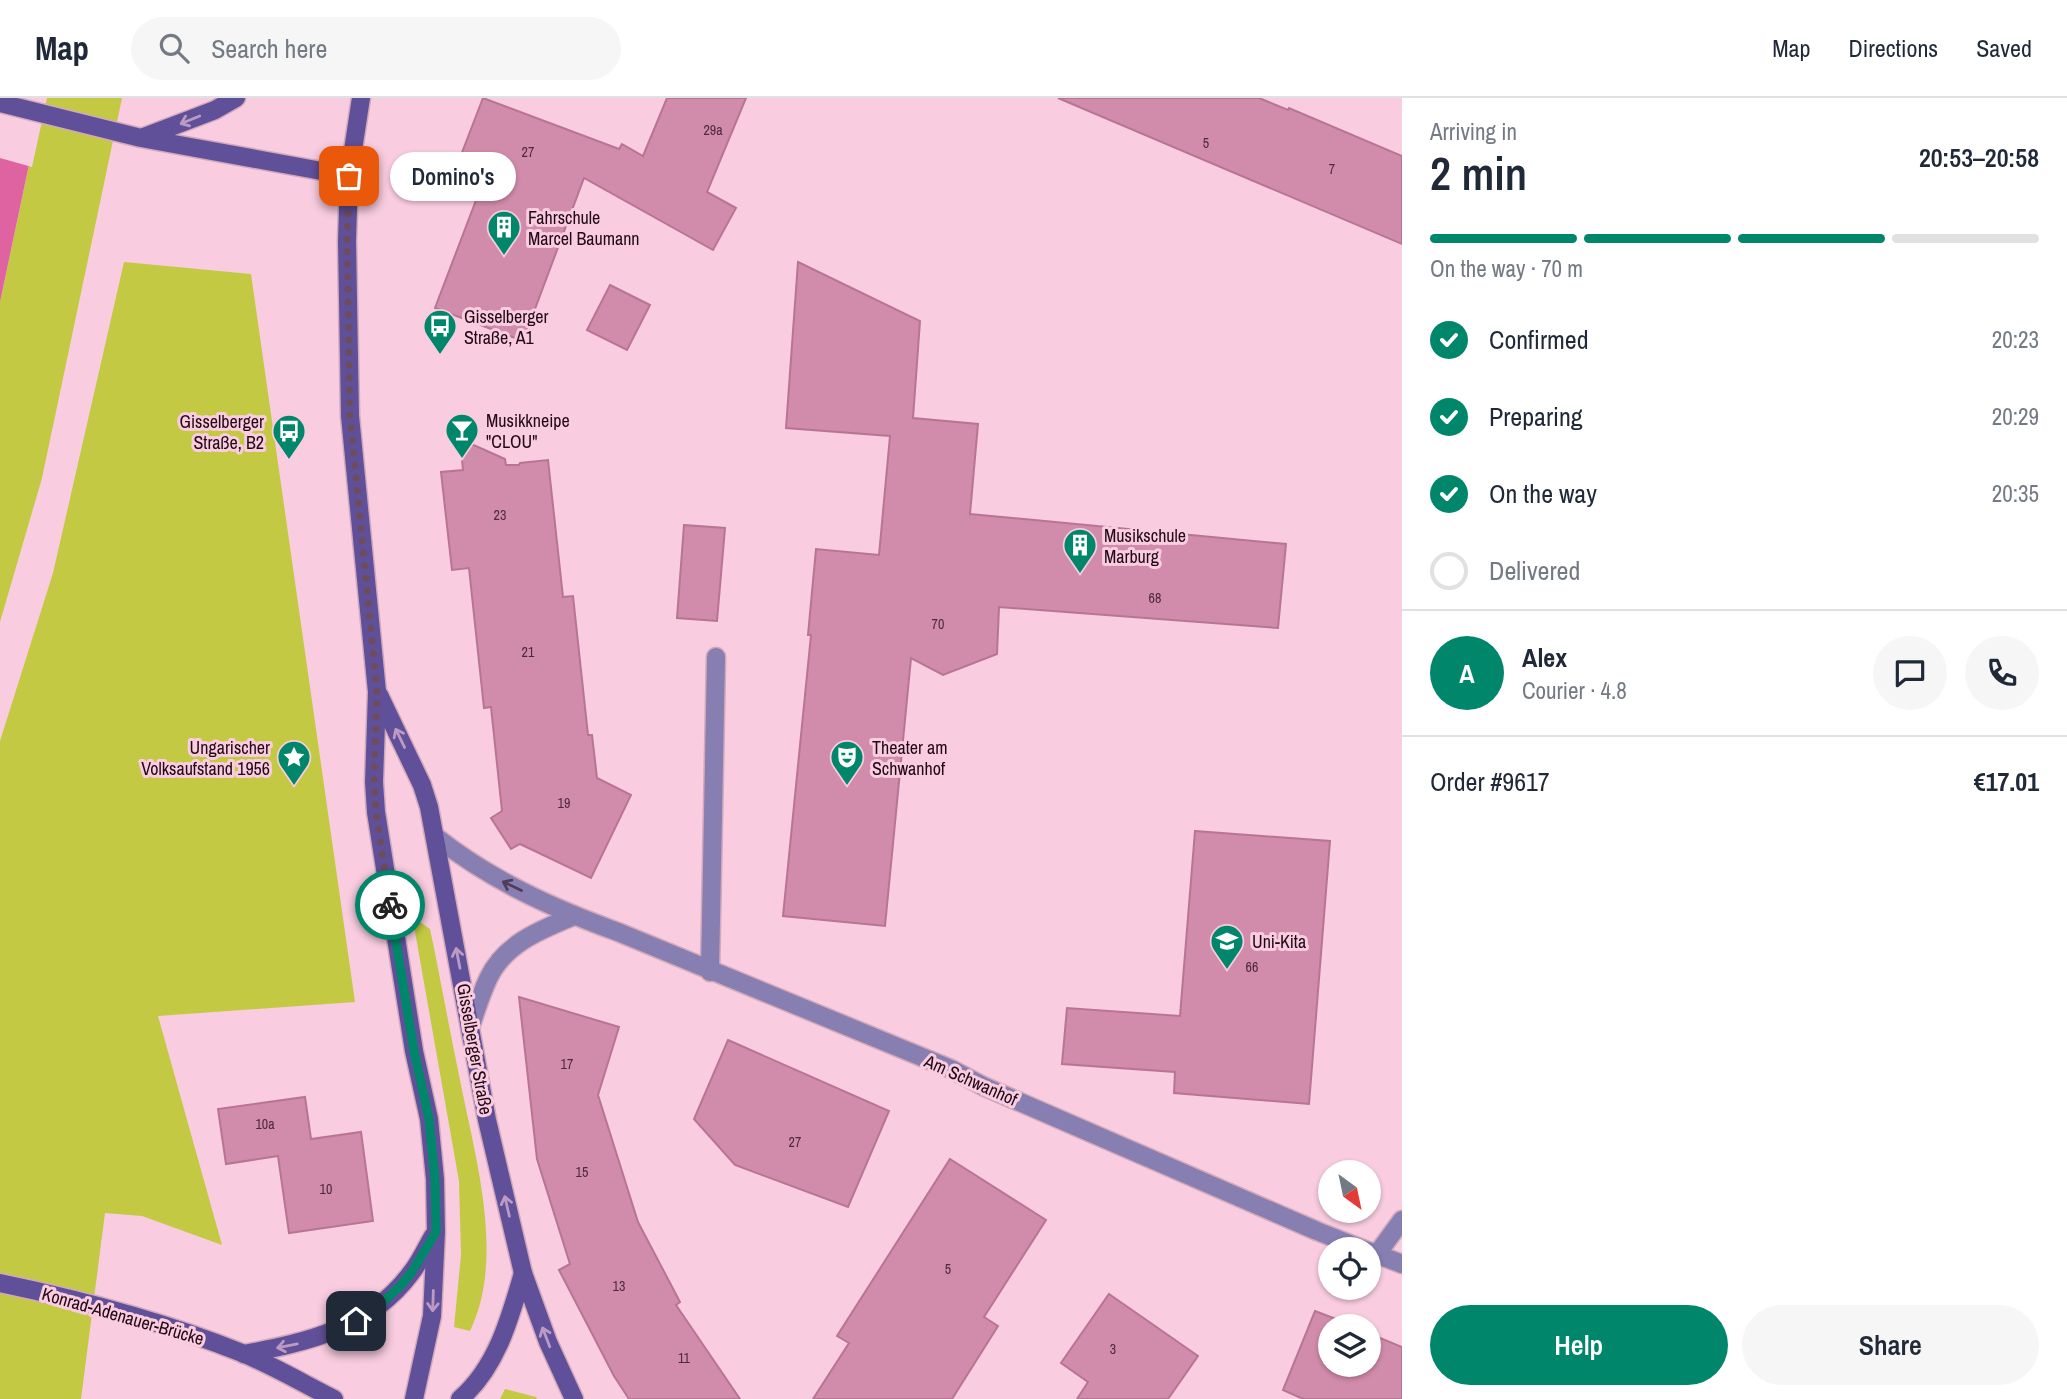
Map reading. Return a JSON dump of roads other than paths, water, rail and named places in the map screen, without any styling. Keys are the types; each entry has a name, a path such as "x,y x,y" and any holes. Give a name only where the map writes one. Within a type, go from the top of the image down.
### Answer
{"main road":[{"path":"141,138 184,123 236,98"},
{"name":"Gisselberger Straße","path":"361,98 349,176 347,241 350,416 377,692 374,782 376,812 412,1040 429,1119 435,1179 436,1232 432,1316 414,1399"},
{"path":"0,103 141,138 349,176"},
{"name":"Gisselberger Straße","path":"377,692 422,785 436,837 487,1121 523,1273 548,1342 573,1399"},
{"path":"244,1354 308,1341 340,1330 372,1312 388,1300 411,1273 436,1232"},
{"path":"460,1399 489,1366 504,1332 523,1273"},
{"name":"Konrad-Adenauer-Brücke","path":"0,1283 166,1326 244,1354"},
{"path":"244,1354 334,1399"}],"street":[{"path":"710,972 716,657"},
{"name":"Am Schwanhof","path":"436,837 485,873 574,916 951,1069 983,1086 1333,1237"},
{"path":"471,1025 488,977 512,947 536,932 574,916"},
{"path":"1381,1240 1402,1220"},
{"name":"Am Schwanhof","path":"1381,1255 1402,1264"}],"place":[{"name":"Domino's","path":"349,176"},
{"name":"Fahrschule Marcel Baumann","path":"504,257"},
{"name":"Gisselberger Straße, A1","path":"440,356"},
{"name":"Musikkneipe \"CLOU\"","path":"462,460"},
{"name":"Gisselberger Straße, B2","path":"289,461"},
{"name":"Musikschule Marburg","path":"1080,575"},
{"name":"Ungarischer Volksaufstand 1956","path":"294,787"},
{"name":"Theater am Schwanhof","path":"847,787"},
{"name":"Uni-Kita","path":"1227,971"}]}
